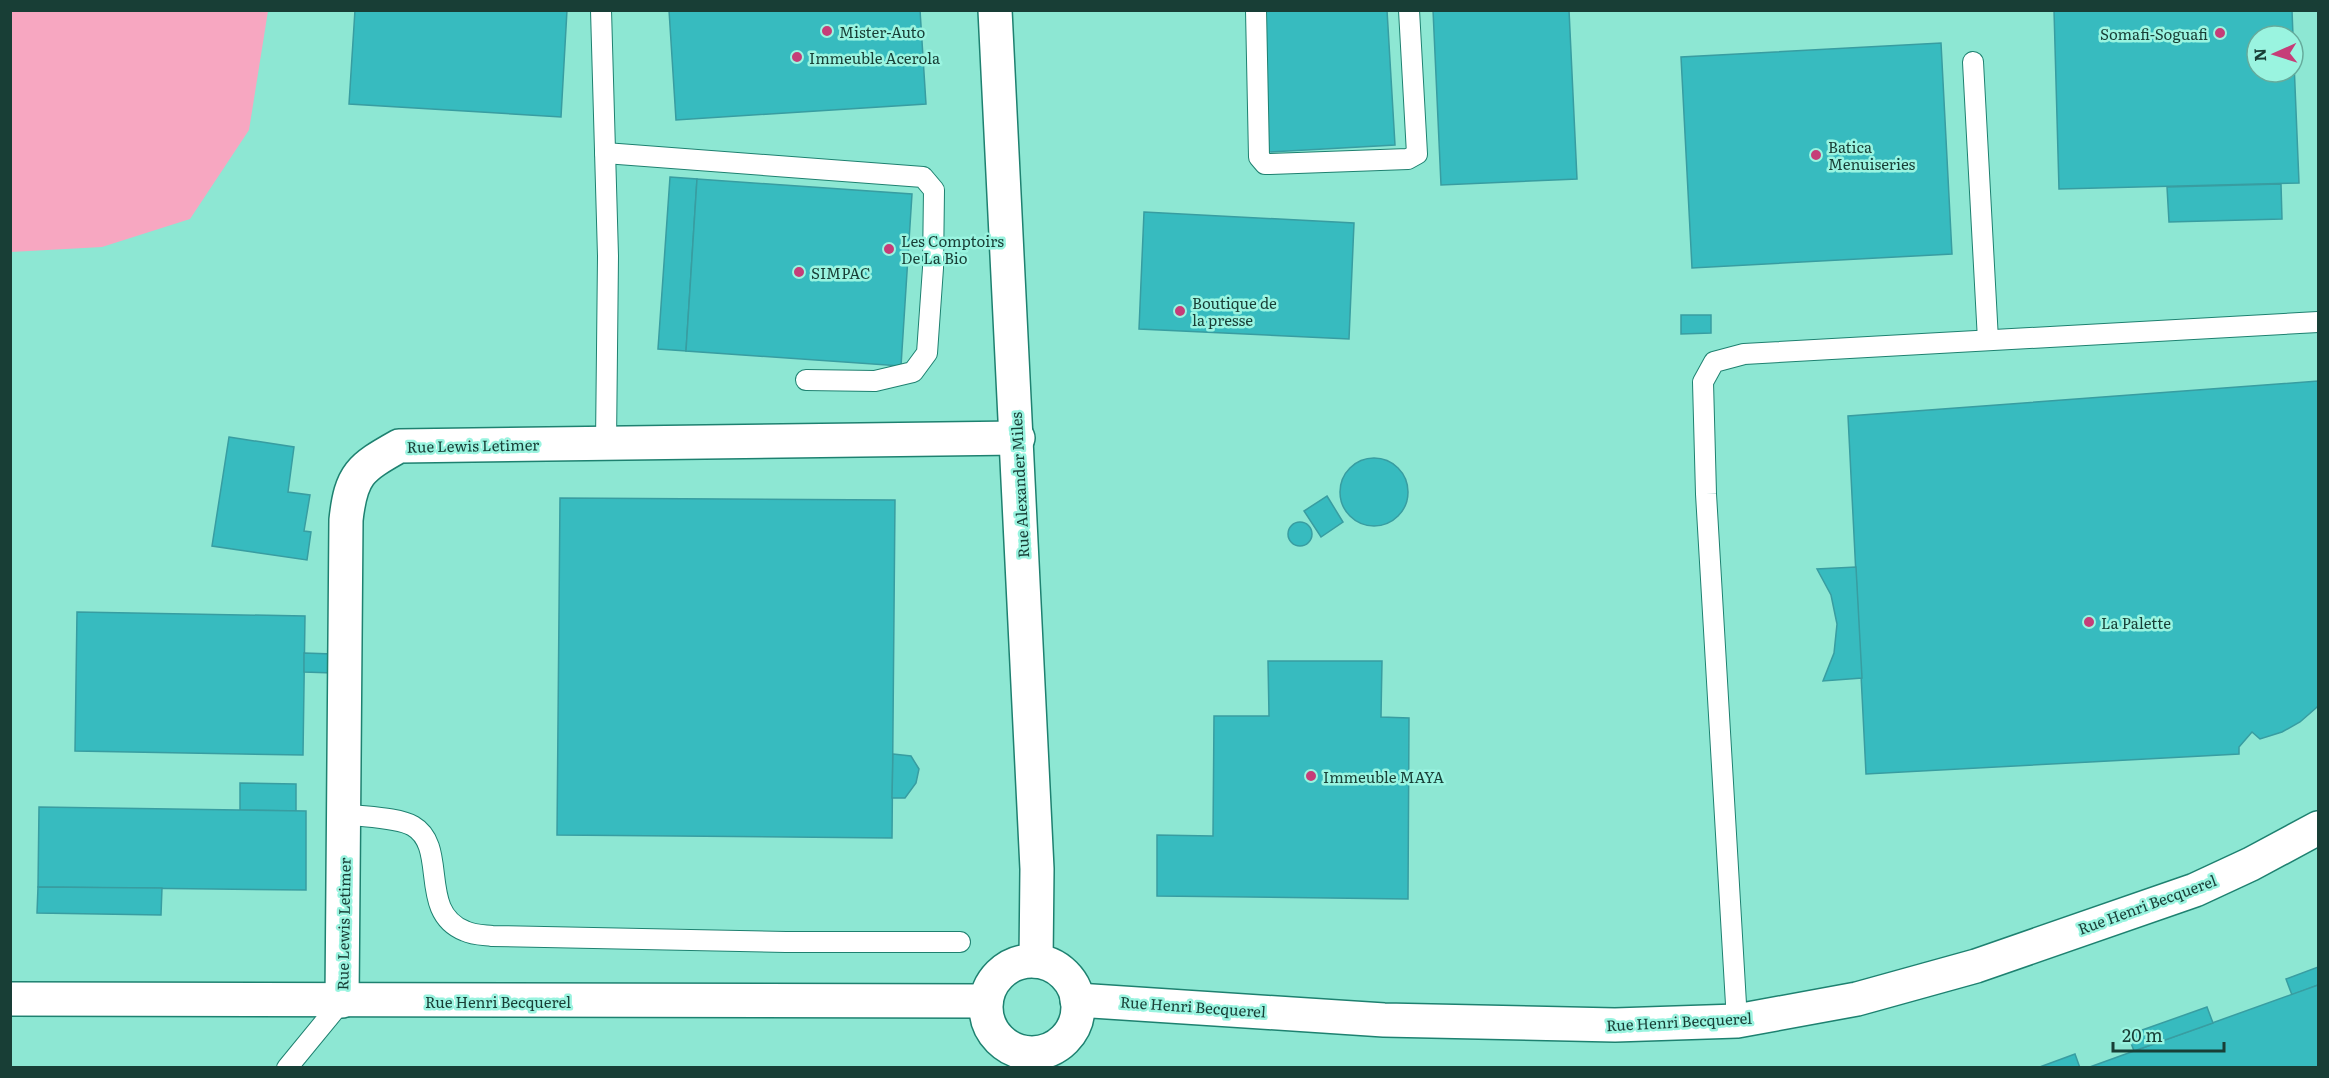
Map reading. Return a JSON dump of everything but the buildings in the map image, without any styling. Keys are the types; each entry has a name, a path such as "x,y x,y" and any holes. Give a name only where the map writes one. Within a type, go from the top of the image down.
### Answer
{"street":[{"name":"Rue Alexander Miles","path":"995,10 1018,438 1037,869 1036,961"},
{"name":"Rue Lewis Letimer","path":"342,1001 346,520 349,496 358,474 372,461 399,446 1018,438"},
{"name":"Rue Henri Becquerel","path":"1077,1000 1384,1020 1614,1025 1737,1021 1857,999 1976,966 2195,890 2319,828"},
{"path":"1036,961 1051,965 1064,973 1073,985 1077,1000 1077,1014 1073,1027 1065,1039 1025,1060 1001,1040 992,1029 987,1016 986,1001 990,988 1009,967 1022,962 1036,961"},
{"name":"Rue Henri Becquerel","path":"10,999 986,1001"}],"lane":[{"path":"601,10 608,256 606,443"},
{"path":"1256,10 1259,156 1265,164 1408,159 1417,154 1409,10"},
{"path":"1973,62 1988,340"},
{"path":"605,153 923,177 934,190 933,268 927,352 913,372 894,377 875,381 806,380"},
{"path":"1737,1021 1706,494 1703,382 1714,362 1733,355 2319,322"},
{"path":"345,814 413,826 424,837 430,854 439,906 448,922 466,932 492,936 786,942 960,942"},
{"path":"287,1068 342,1001"}],"shaded area":[{"path":"10,11 268,11 249,130 190,219 102,247 11,252"}],"place":[{"name":"Mister-Auto","path":"827,31"},
{"name":"Somafi-Soguafi","path":"2220,33"},
{"name":"Immeuble Acerola","path":"797,57"},
{"name":"Batica Menuiseries","path":"1816,155"},
{"name":"Les Comptoirs De La Bio","path":"889,249"},
{"name":"SIMPAC","path":"799,272"},
{"name":"Boutique de la presse","path":"1180,311"},
{"name":"La Palette","path":"2089,622"},
{"name":"Immeuble MAYA","path":"1311,776"}]}
